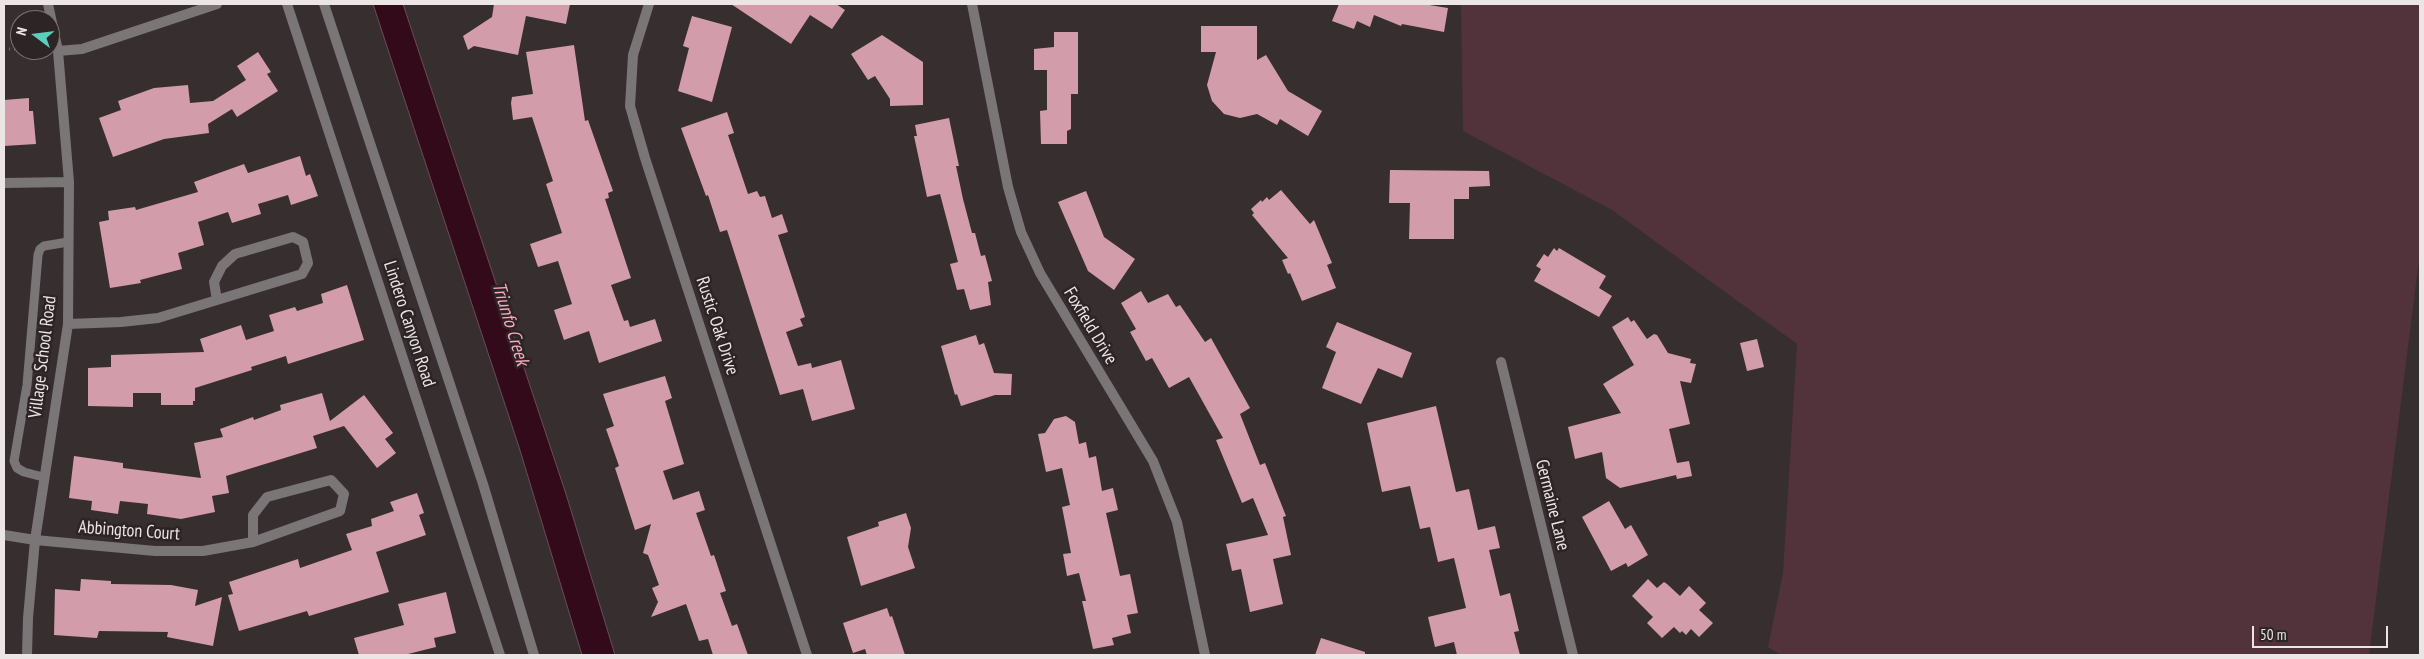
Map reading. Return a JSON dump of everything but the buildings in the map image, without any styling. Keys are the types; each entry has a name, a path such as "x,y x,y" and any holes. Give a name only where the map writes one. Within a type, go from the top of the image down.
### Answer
{"street":[{"path":"60,51 82,49 216,4"},
{"name":"Lindero Canyon Road","path":"287,4 500,655"},
{"name":"Lindero Canyon Road","path":"324,4 483,484 534,655"},
{"name":"Rustic Oak Drive","path":"649,4 633,55 630,106 644,158 807,655"},
{"name":"Foxfield Drive","path":"972,4 1008,187 1021,232 1040,273 1153,461 1177,522 1205,655"},
{"name":"Village School Road","path":"27,655 28,618 35,540 43,477 68,324 69,182 59,60"},
{"path":"4,183 69,182"},
{"path":"68,324 121,322 158,318 217,300 302,274 308,263 303,242 293,237 235,254 222,266 214,282 217,300"},
{"name":"Germaine Lane","path":"1501,362 1573,655"},
{"name":"Abbington Court","path":"4,535 35,540 155,551 203,551 253,542 340,511 344,494 331,480 267,497 253,515 253,542"}],"lane":[{"path":"43,477 24,472 17,468 14,461 27,385 38,255 40,249 44,246 68,242"}],"shaded area":[{"path":"373,4 403,4 566,494 615,655 582,655 519,447"},
{"path":"1461,4 2420,4 2420,252 2369,655 1781,655 1768,647 1783,573 1797,344 1612,210 1463,131"}],"water label":[{"name":"Triunfo Creek","path":"510,324"}]}
